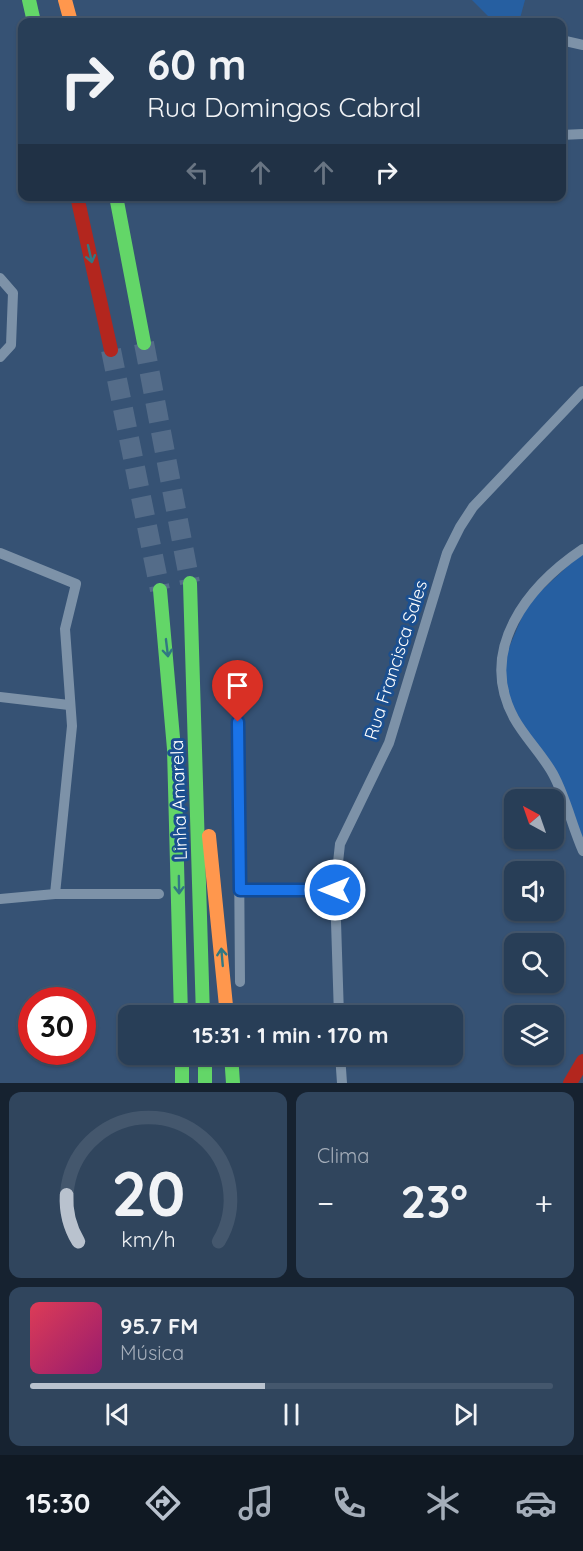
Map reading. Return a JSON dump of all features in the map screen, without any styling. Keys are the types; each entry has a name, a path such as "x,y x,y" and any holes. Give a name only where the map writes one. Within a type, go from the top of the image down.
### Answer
{"main road":[{"path":"29,0 33,18"},
{"path":"65,0 70,18"},
{"path":"78,201 111,350"},
{"path":"117,201 144,343"},
{"name":"Linha Amarela","path":"190,584 203,1005"},
{"name":"Linha Amarela","path":"160,590 169,666 178,818 181,1005"},
{"path":"196,760 212,853 226,1005"},
{"path":"570,1083 583,1061"},
{"path":"182,1065 183,1083"},
{"path":"205,1065 205,1083"},
{"path":"232,1065 233,1083"}],"street":[{"path":"566,41 583,45"},
{"path":"566,135 583,134"},
{"path":"0,278 13,292 11,345 0,357"},
{"name":"Rua Francisca Sales","path":"339,1005 335,890 340,844 389,743 447,553 473,507 583,391"},
{"path":"583,549 548,575 522,605 506,642 502,674 511,711 553,773 583,851"},
{"path":"0,553 75,584 65,629 72,726 56,894"},
{"path":"0,697 69,705"},
{"path":"238,722 240,982"},
{"path":"240,890 335,890"},
{"path":"0,899 56,894 159,894"},
{"path":"341,1065 342,1083"}],"shaded area":[{"path":"472,0 525,0 520,18 490,18"},
{"path":"583,552 583,848 564,799 564,789 560,789 556,778 516,719 504,678 505,657 528,603"}],"tunnel":[{"path":"144,343 190,583"},
{"path":"111,350 160,590"}],"traffic: fast":[{"path":"29,0 33,18"},
{"path":"117,201 144,343"},
{"path":"190,583 203,1005"},
{"path":"160,590 174,749 181,1005"},
{"path":"182,1065 182,1083"},
{"path":"205,1065 205,1083"},
{"path":"232,1065 233,1083"}],"traffic: slow":[{"path":"65,0 70,18"},
{"path":"209,836 226,1005"}],"traffic: jam":[{"path":"78,201 111,350"},
{"path":"570,1083 583,1061"}],"route":[{"path":"238,722 240,890 335,890"}]}
